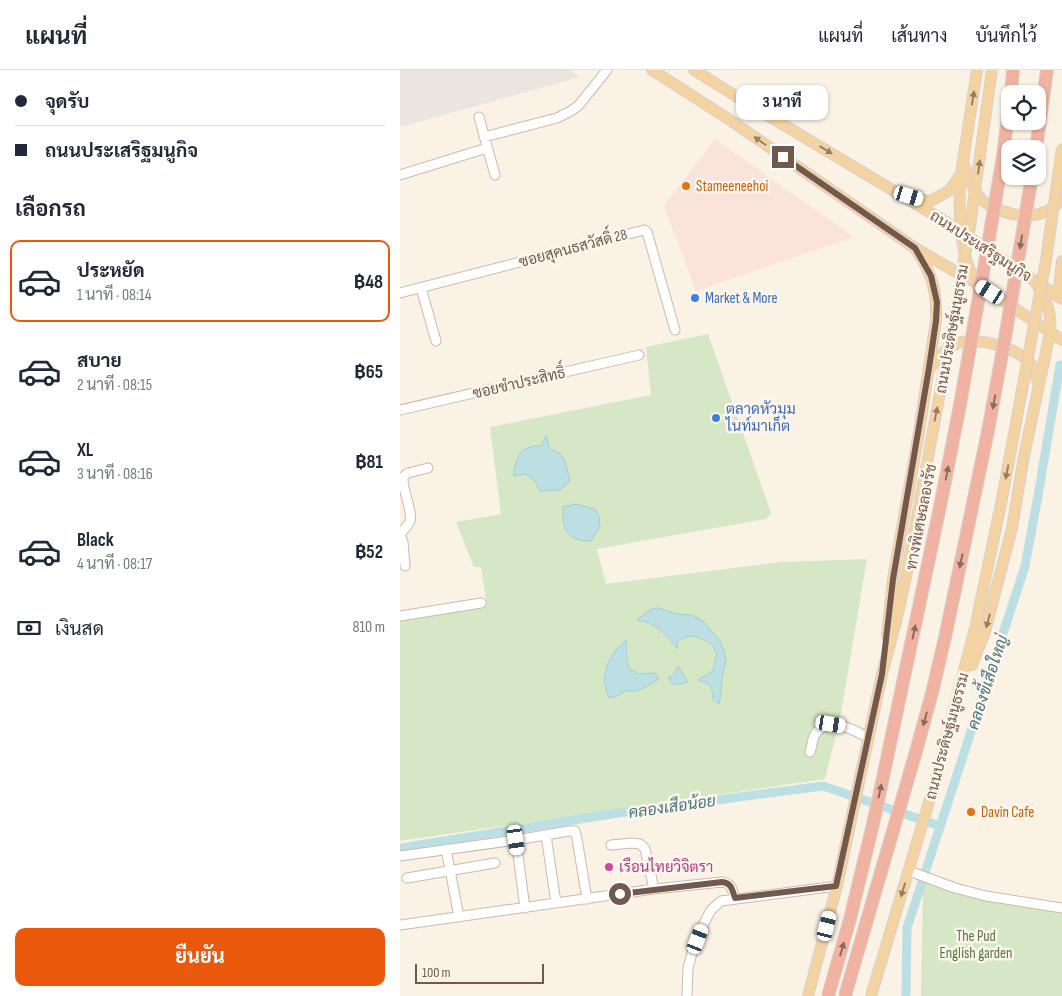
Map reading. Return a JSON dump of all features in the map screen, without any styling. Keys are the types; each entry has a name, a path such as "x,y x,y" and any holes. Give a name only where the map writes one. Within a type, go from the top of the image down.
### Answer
{"highway":[{"path":"1012,85 1014,70"},
{"path":"1037,140 1047,70"},
{"name":"ทางพิเศษฉลองรัช","path":"828,996 850,919 874,820 943,492 1006,130"},
{"path":"845,996 915,755 946,633 990,421 1030,185"}],"main road":[{"path":"652,70 730,120 915,248 975,282 1062,340"},
{"name":"ถนนประเสริฐมนูกิจ","path":"694,70 897,192 1060,298"},
{"path":"975,282 968,269 964,255 960,217 960,174 977,70"},
{"name":"ถนนประดิษฐ์มนูธรรม","path":"808,996 836,886 882,674 906,577 966,253 992,70"},
{"name":"ถนนประดิษฐ์มนูธรรม","path":"871,996 926,814 976,628 1046,260 1062,148"},
{"path":"963,161 970,182 977,195 988,204 1003,211 1035,216 1048,211 1059,203 1062,198"},
{"path":"897,192 921,200 931,201 950,190 960,174"},
{"path":"882,674 893,579 936,321 937,302 931,276 915,248"},
{"path":"1060,298 1062,261"},
{"path":"953,714 984,632 1012,528 1038,385 1050,333 1051,319 1048,306 1044,295 1034,280"},
{"path":"929,368 941,353 956,344 974,341 984,342 1014,351 1026,358 1033,367 1038,385"}],"street":[{"path":"484,137 557,118 571,111 579,106 607,70"},
{"path":"478,116 495,176"},
{"path":"400,175 487,148"},
{"name":"ซอยสุคนธสวัสดิ์ 28","path":"400,294 644,230 647,232 674,330"},
{"path":"421,288 436,341"},
{"name":"ซอยขำประสิทธิ์","path":"400,410 639,356"},
{"path":"405,566 403,542 400,534 410,520 403,477 408,473 428,468"},
{"path":"400,616 481,603"},
{"path":"810,752 817,732 831,724 845,727 868,738"},
{"path":"400,856 575,831 587,899"},
{"path":"546,835 556,903"},
{"path":"516,840 526,908"},
{"path":"611,845 632,843 640,844 645,849 654,889"},
{"path":"446,849 459,917"},
{"path":"407,878 495,863"},
{"path":"909,871 955,888 986,896 1062,908"},
{"path":"400,925 654,889 722,882 730,884 735,898"},
{"path":"687,996 688,968 703,925 711,910 722,901 836,886"}],"shaded area":[{"path":"400,70 569,70 580,77 400,127"},
{"path":"715,139 854,237 696,291 664,206"}],"green space":[{"path":"708,334 771,513 766,519 597,549 606,584 781,562 867,559 840,719 825,779 400,841 400,621 487,606 481,567 474,567 456,522 501,514 490,427 651,395 646,347","holes":["546,436 549,448 560,454 535,481 525,474 514,475 513,472 542,445","658,608 677,614 693,615 726,659 719,704 713,700 712,688 708,683 714,664 713,645 700,638 691,636 678,641 676,649 660,630 637,619","626,641 629,668 638,674 648,673 636,691 604,689 604,672 610,659"]},
{"name":"The Pud English garden","path":"923,881 1062,908 1062,996 921,996"}],"water":[{"path":"546,436 549,448 560,454 565,461 570,481 560,490 540,491 535,481 525,474 514,476 514,468 522,451 542,445"},
{"path":"576,504 595,509 599,516 600,527 591,541 576,539 567,532 563,522 563,507"},
{"path":"658,608 677,614 692,615 702,620 721,642 726,659 719,704 713,700 710,687 698,680 713,671 716,655 713,645 700,638 691,636 678,641 677,649 655,626 637,620 651,609"},
{"path":"626,640 629,668 638,674 655,673 659,679 636,691 626,691 609,698 604,682 607,666 614,652"},
{"path":"678,666 688,682 673,684 668,678 673,676"}],"waterway":[{"name":"คลองขี้เสือใหญ่","path":"906,996 907,928 1025,566 1060,365"},
{"name":"คลองเสือน้อย","path":"400,848 611,814 823,786 940,826"}],"place":[{"name":"Stameeneehoi","path":"686,186"},
{"name":"Market & More","path":"695,298"},
{"name":"ตลาดหัวมุม ไนท์มาเก็ต","path":"716,418"},
{"name":"Davin Cafe","path":"971,812"},
{"name":"เรือนไทยวิจิตรา","path":"609,867"}],"route":[{"path":"620,894 727,882 732,887 735,898 836,886 882,674 893,579 919,432 936,321 937,302 931,276 915,248 783,157"}]}
